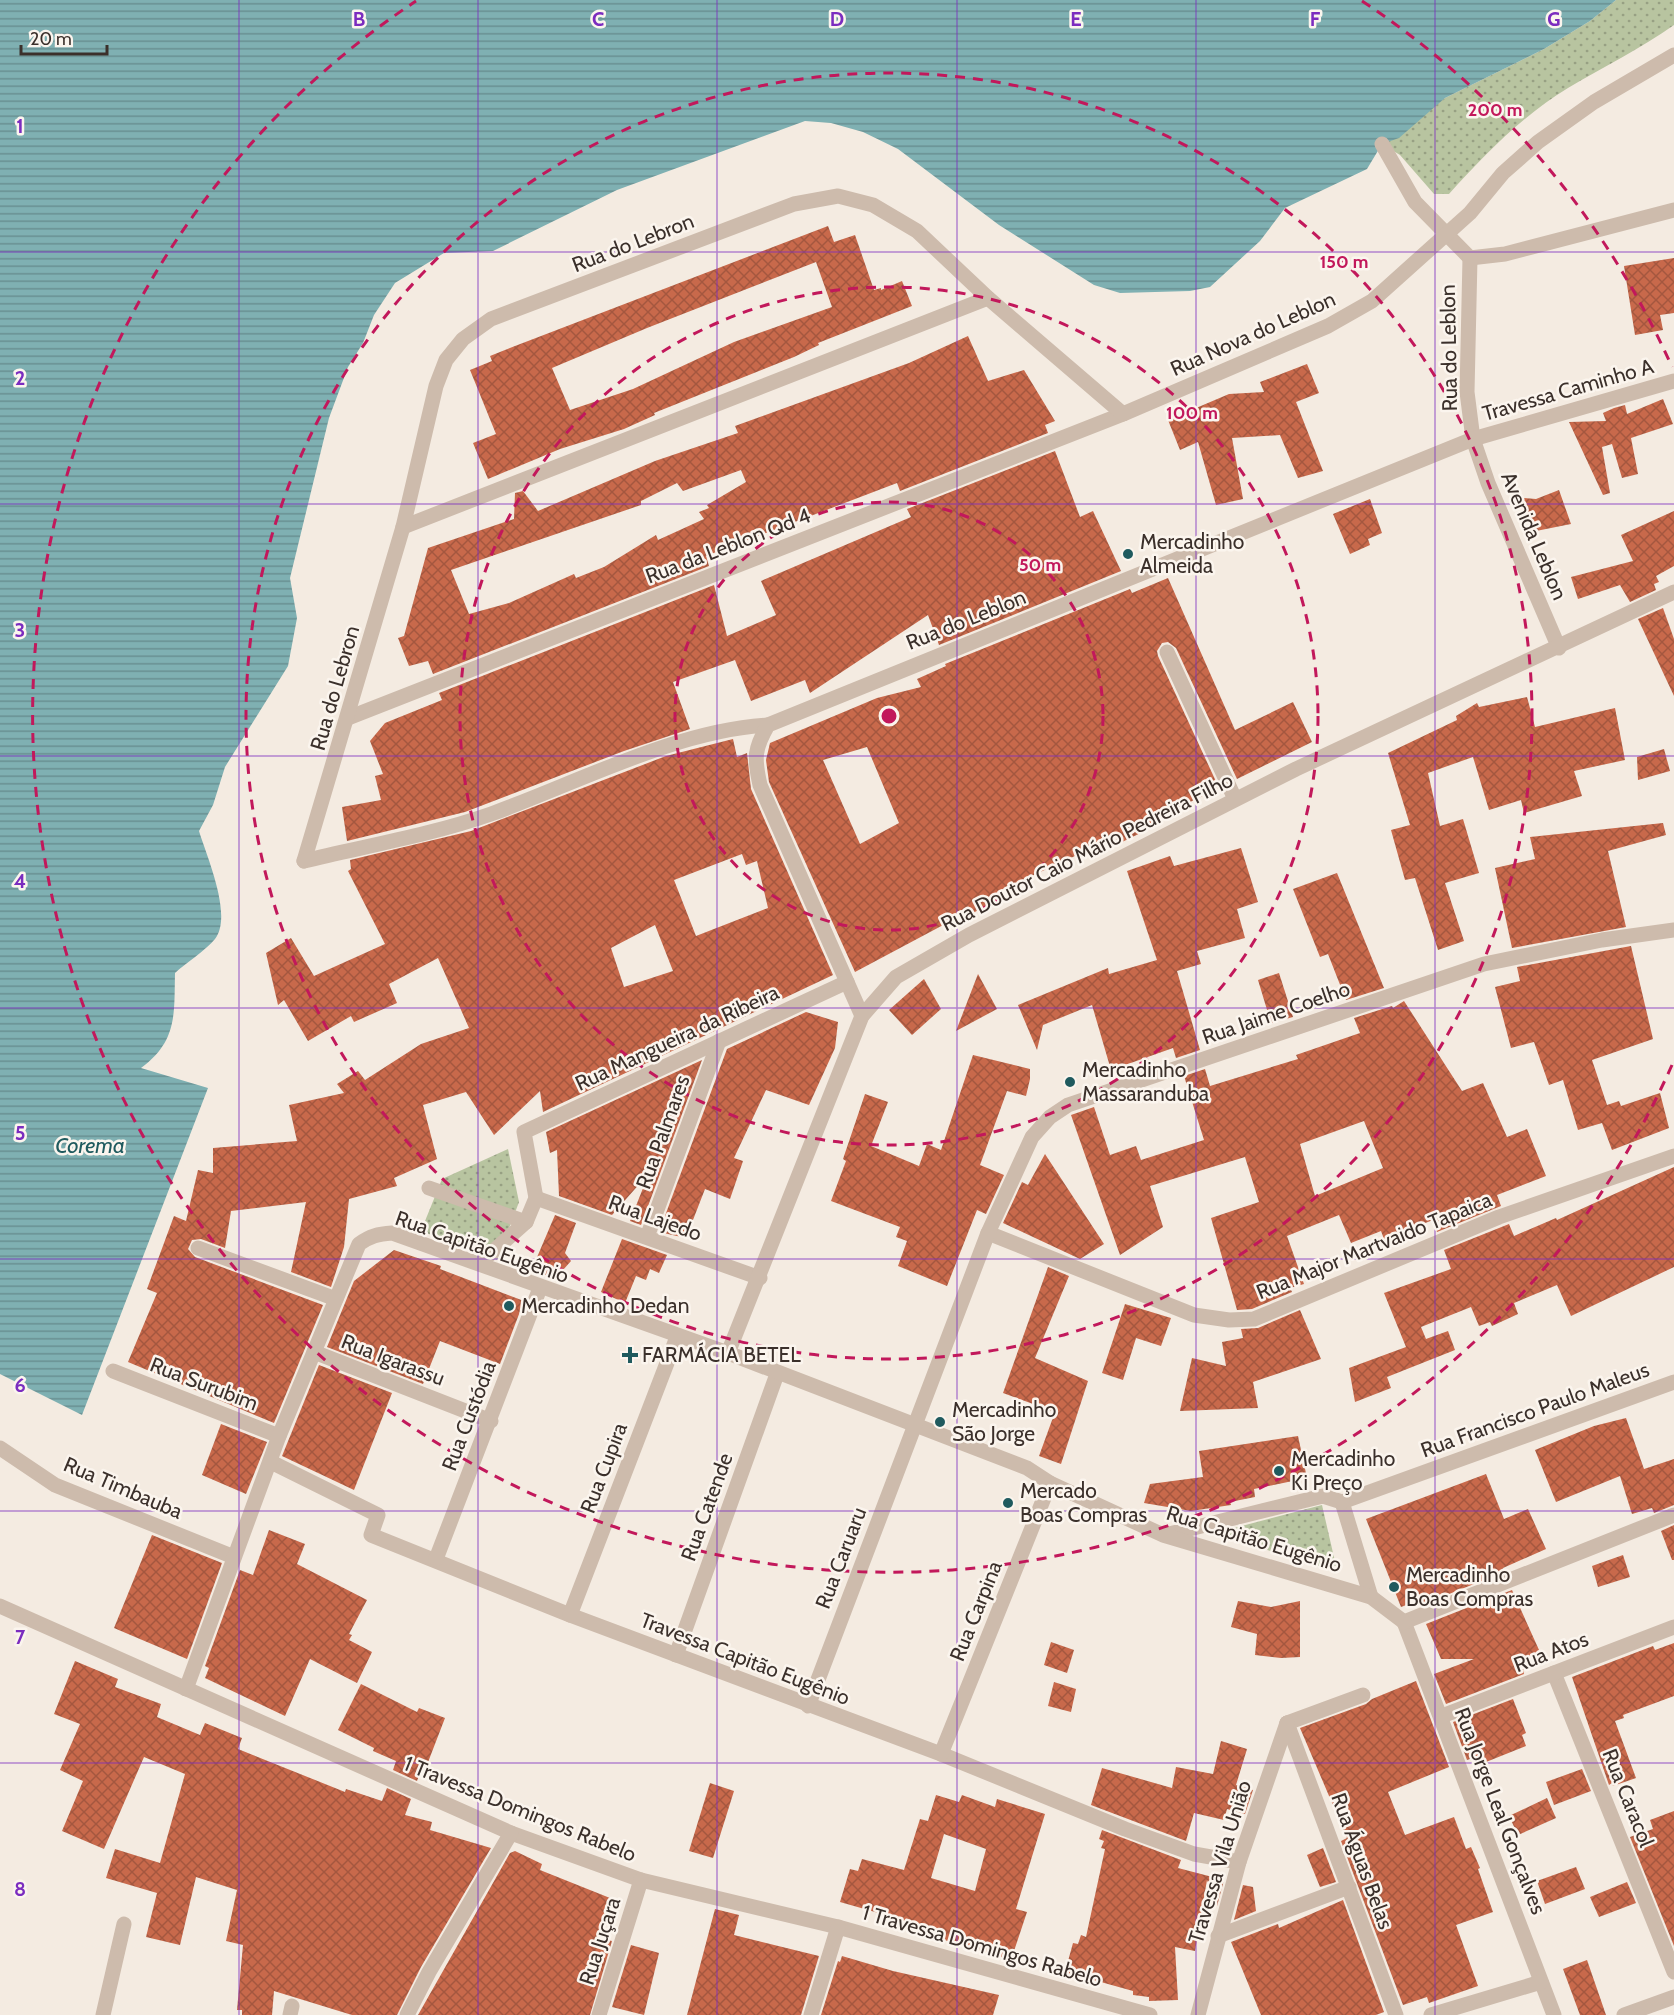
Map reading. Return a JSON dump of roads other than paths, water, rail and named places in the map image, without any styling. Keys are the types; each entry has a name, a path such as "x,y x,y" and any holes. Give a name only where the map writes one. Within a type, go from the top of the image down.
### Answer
{"street":[{"path":"1447,234 1470,213 1503,173 1538,142 1594,102 1674,55"},
{"name":"Rua do Leblon","path":"304,861 488,815 686,740 719,730 768,725 1473,439 1467,392 1470,258 1415,202 1382,144"},
{"name":"Rua do Lebron","path":"304,861 403,527 436,386 446,360 463,339 491,319 794,204 838,196 873,205 917,231 988,298 1123,414"},
{"name":"Rua do Leblon","path":"1470,258 1505,254 1674,210"},
{"name":"Rua Nova do Leblon","path":"1123,414 1328,326 1372,301 1447,234"},
{"path":"403,527 988,298"},
{"name":"Travessa Caminho A","path":"1473,439 1674,381"},
{"name":"Rua da Leblon Qd 4","path":"348,718 1123,414"},
{"name":"Avenida Leblon","path":"1473,439 1488,483 1559,648"},
{"name":"Rua Doutor Caio Mário Pedreira Filho","path":"728,1353 760,1278 862,1016 896,978 917,964 1236,800 1452,694 1559,648 1674,592"},
{"path":"1167,652 1236,800"},
{"path":"768,725 758,742 754,762 760,785 862,1016"},
{"name":"Rua Jaime Coelho","path":"914,1425 988,1233 1032,1137 1050,1117 1068,1106 1484,964 1591,942 1674,930"},
{"name":"Rua Mangueira da Ribeira","path":"536,1198 524,1132 847,982"},
{"name":"Rua Palmares","path":"646,1237 719,1041"},
{"name":"Rua Major Martvaido Tapaica","path":"988,1233 1194,1316 1229,1320 1254,1319 1489,1221 1674,1156"},
{"path":"429,1188 526,1222"},
{"path":"480,1263 526,1222 536,1198"},
{"name":"Rua Lajedo","path":"536,1198 760,1278"},
{"name":"Rua Capitão Eugênio","path":"186,1689 279,1436 359,1245 368,1237 392,1233 480,1263 540,1288 677,1337 728,1353 777,1374 1027,1468 1050,1484 1163,1535 1371,1596 1404,1622"},
{"path":"198,1248 336,1299"},
{"name":"Rua Custódia","path":"436,1559 540,1288"},
{"name":"Rua Cupira","path":"570,1615 677,1337"},
{"name":"Rua Igarassu","path":"314,1352 490,1421"},
{"name":"Rua Surubim","path":"113,1371 279,1436"},
{"name":"Rua Catende","path":"676,1655 777,1374"},
{"name":"Rua Francisco Paulo Maleus","path":"1342,1502 1674,1382"},
{"name":"Rua Caruaru","path":"808,1706 914,1425"},
{"name":"Rua Timbauba","path":"0,1448 56,1485 234,1557"},
{"name":"Travessa Capitão Eugênio","path":"271,1462 378,1515 371,1535 436,1559 570,1615 941,1754 1125,1829 1194,1854 1239,1862"},
{"name":"Rua Carpina","path":"941,1754 1050,1484"},
{"path":"1163,1535 1323,1496 1342,1502 1371,1596"},
{"path":"1404,1622 1674,1515"},
{"name":"1 Travessa Domingos Rabelo","path":"0,1606 511,1833 641,1880 838,1927 1150,2015"},
{"name":"Rua Jorge Leal Gonçalves","path":"1404,1622 1442,1716 1554,2015"},
{"name":"Rua Atos","path":"1442,1716 1674,1628"},
{"name":"Rua Caracol","path":"1554,1673 1674,1972"},
{"path":"1287,1723 1363,1695"},
{"name":"Travessa Vila União","path":"1198,2015 1239,1862 1287,1723"},
{"name":"Rua Águas Belas","path":"1287,1723 1396,2015"},
{"path":"407,2015 429,1972 511,1833"},
{"name":"Rua Juçara","path":"599,2015 641,1880"},
{"path":"1218,1936 1349,1887"},
{"path":"103,2015 124,1924"},
{"path":"811,2015 838,1927"},
{"path":"1431,2015 1541,1982"},
{"path":"1624,2015 1674,1996"}],"water":[{"name":"Corema","path":"0,0 1616,0 1590,21 1544,49 1445,98 1399,138 1382,144 1367,169 1285,208 1260,241 1210,287 1190,291 1120,293 1094,285 999,225 898,149 863,132 831,123 805,121 617,190 493,251 444,253 395,283 374,315 363,343 348,367 329,418 290,578 297,618 288,666 225,767 213,805 199,831 217,886 221,916 220,929 211,943 175,973 174,1014 168,1037 153,1058 141,1068 208,1088 82,1415 0,1374"}],"place":[{"name":"Mercadinho Almeida","path":"1128,554"},
{"name":"Mercadinho Massaranduba","path":"1070,1082"},
{"name":"Mercadinho Dedan","path":"509,1306"},
{"name":"FARMÁCIA BETEL","path":"630,1355"},
{"name":"Mercadinho São Jorge","path":"940,1422"},
{"name":"Mercadinho Ki Preço","path":"1279,1471"},
{"name":"Mercado Boas Compras","path":"1008,1503"},
{"name":"Mercadinho Boas Compras","path":"1394,1587"}]}
